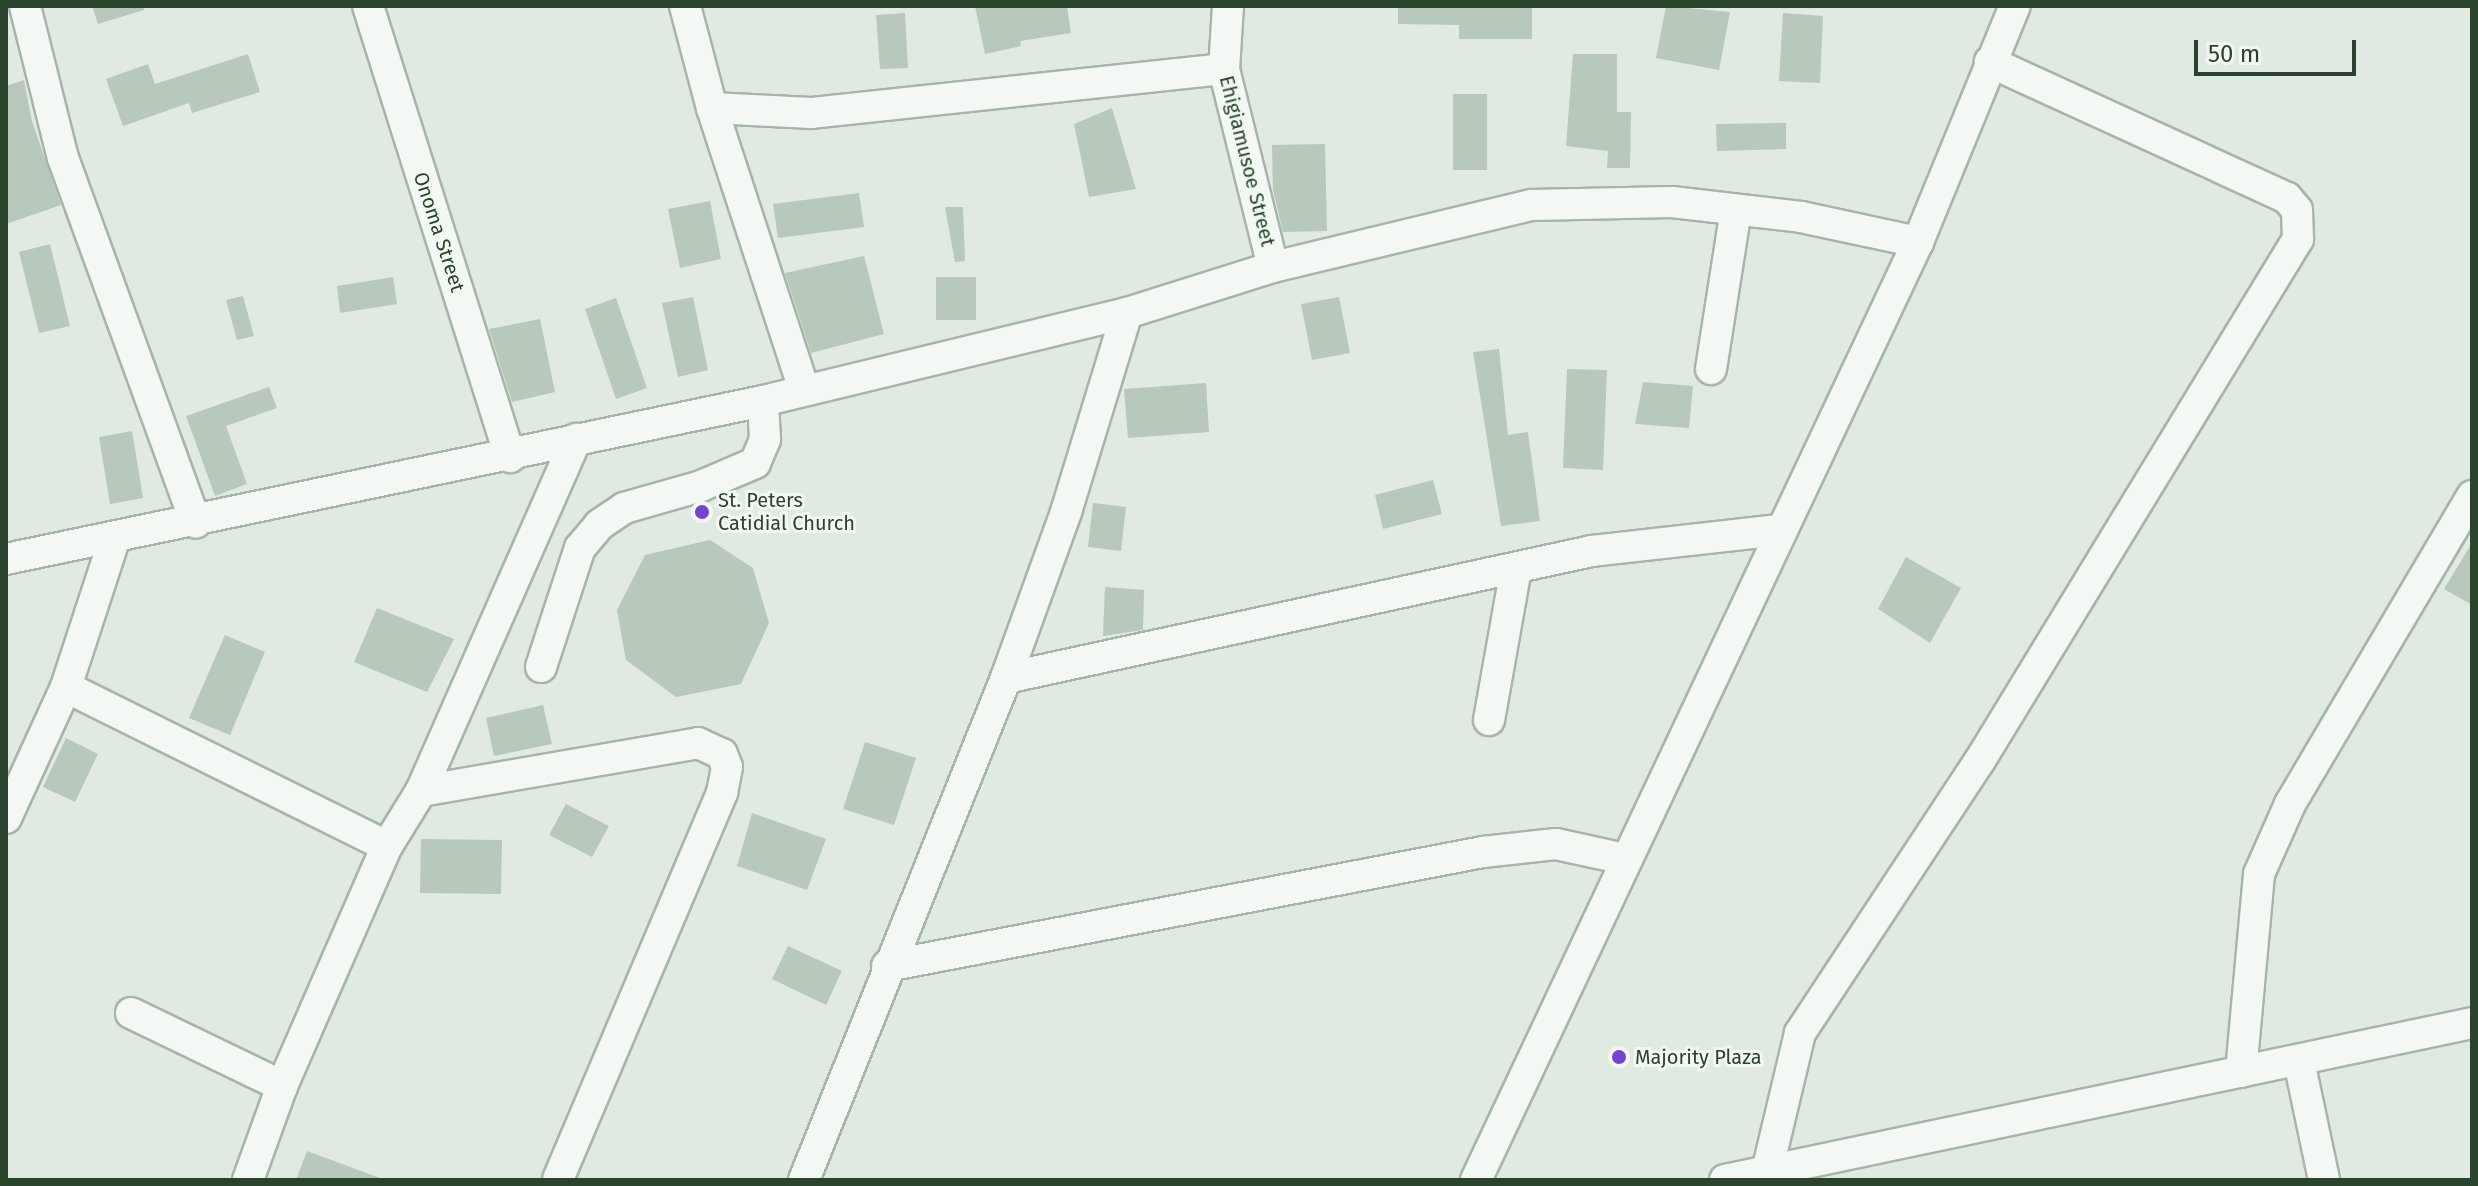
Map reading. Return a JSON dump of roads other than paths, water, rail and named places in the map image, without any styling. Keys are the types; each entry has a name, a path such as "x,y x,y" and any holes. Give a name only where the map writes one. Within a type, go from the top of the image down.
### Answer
{"street":[{"path":"25,6 63,158 196,523"},
{"name":"Onoma Street","path":"368,6 510,457"},
{"path":"685,6 712,108 804,390"},
{"name":"Ehigiamusoe Street","path":"1228,6 1224,69 1273,267"},
{"path":"1476,1180 1918,242 1990,62 2007,8"},
{"path":"1764,1176 1800,1033 1979,762 2298,239 2297,210 2287,198 1990,62"},
{"path":"712,108 811,113 1224,69"},
{"path":"6,559 196,523 763,401 1127,313 1273,267 1532,205 1591,200 1736,210 1801,217 1918,242"},
{"path":"1711,369 1736,210"},
{"path":"804,1180 887,966 1006,678 1066,512 1127,313"},
{"path":"541,667 580,548 599,525 624,508 701,486 755,463 765,439 763,401"},
{"path":"248,1180 282,1086 387,846 421,791 576,439"},
{"path":"2241,1072 2259,874 2290,804 2472,496"},
{"path":"1006,678 1592,551 1780,530"},
{"path":"6,818 66,687 115,537"},
{"path":"1489,720 1516,569"},
{"path":"66,687 387,846"},
{"path":"421,791 698,743 722,754 727,767 722,793 558,1180"},
{"path":"887,966 1483,852 1556,844 1625,859"},
{"path":"131,1013 282,1086"},
{"path":"1725,1180 1764,1176 2472,1023"},
{"path":"2299,1061 2324,1180"}],"place":[{"name":"St. Peters Catidial Church","path":"702,512"},
{"name":"Majority Plaza","path":"1619,1057"}]}
